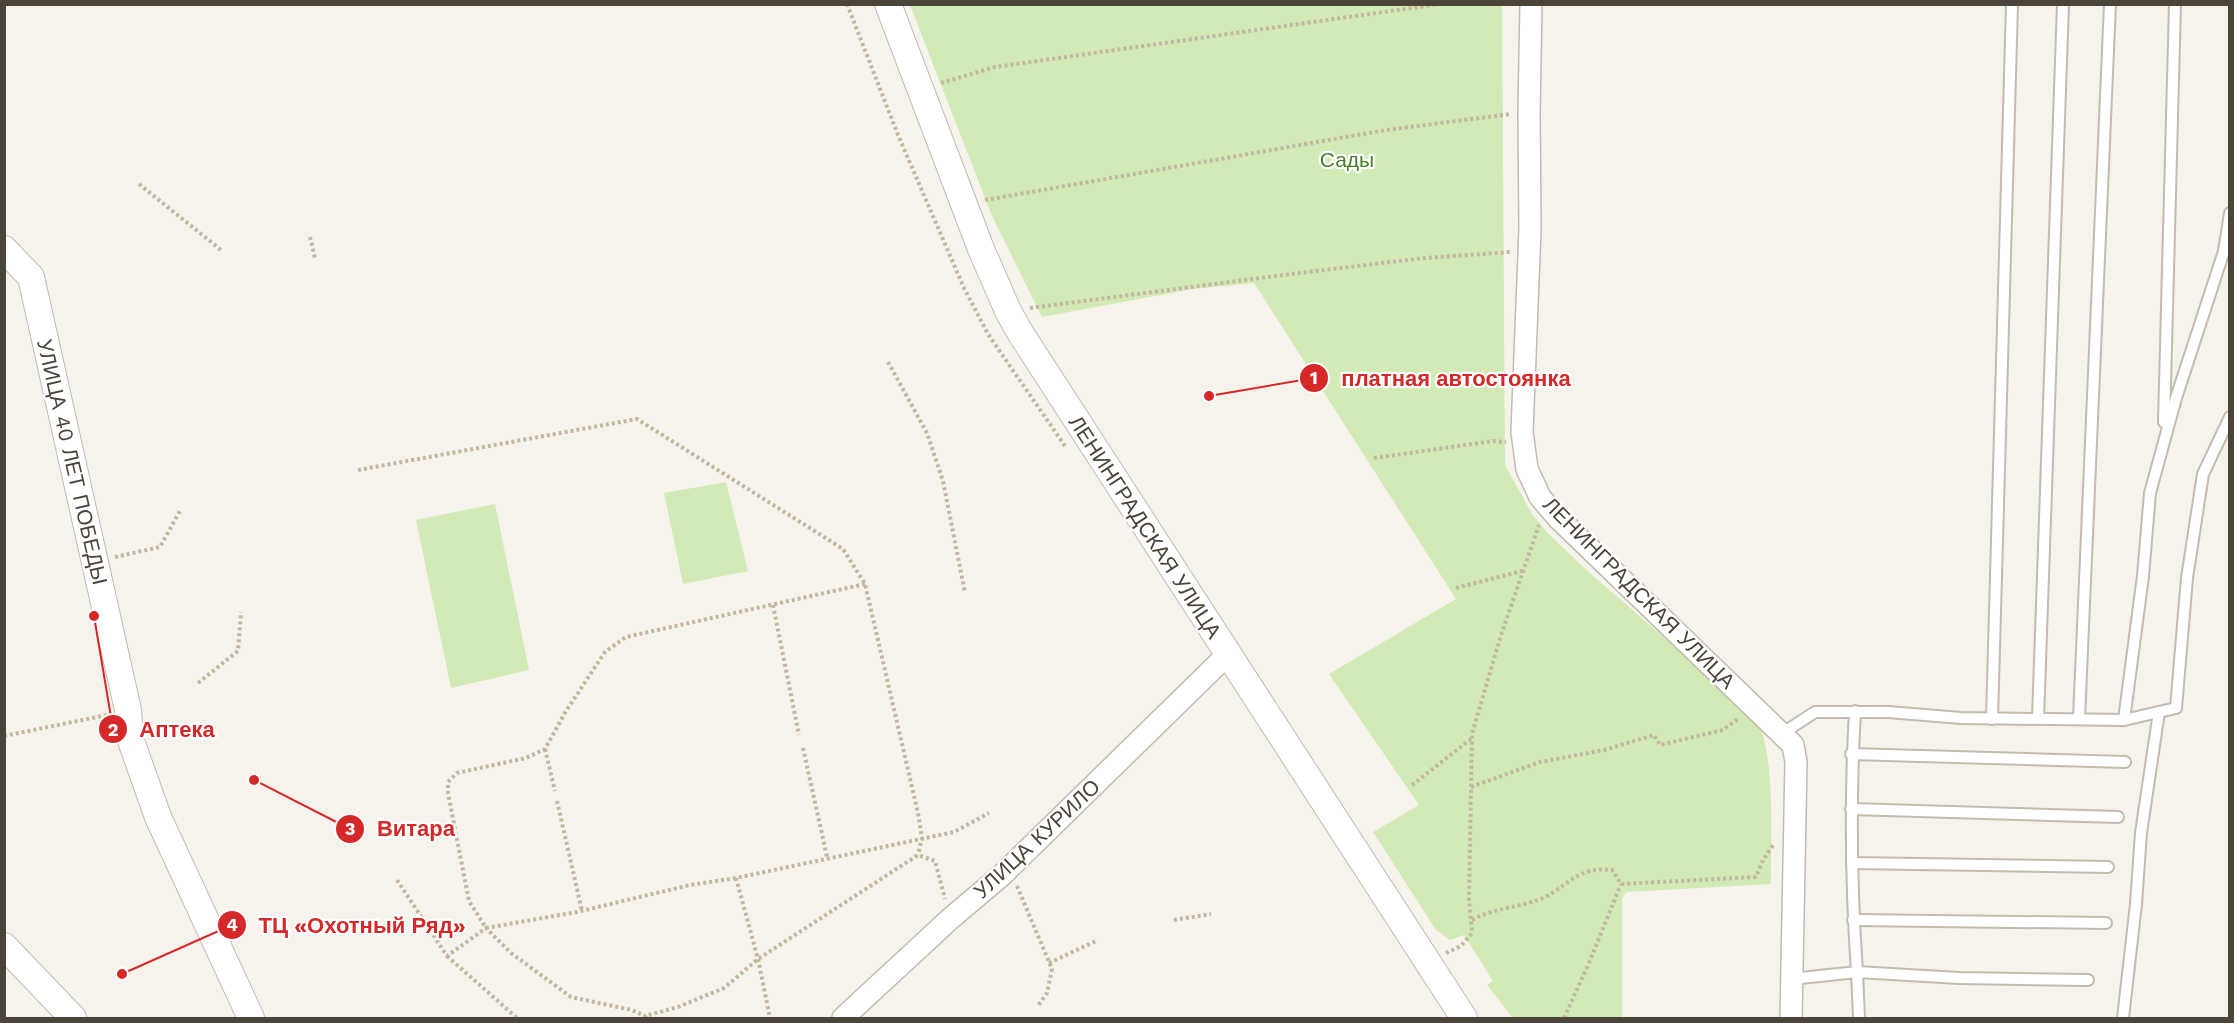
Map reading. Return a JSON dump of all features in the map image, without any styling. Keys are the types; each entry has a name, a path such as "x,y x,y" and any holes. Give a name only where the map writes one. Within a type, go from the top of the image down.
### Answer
{"street":[{"name":"ЛЕНИНГРАДСКАЯ УЛИЦА","path":"888,4 964,204 1009,313 1227,655 1464,1018"},
{"name":"ЛЕНИНГРАДСКАЯ УЛИЦА","path":"1531,4 1529,250 1522,432 1527,469 1540,498 1558,518 1793,745 1796,762 1791,1018"},
{"name":"УЛИЦА 40 ЛЕТ ПОБЕДЫ","path":"4,249 31,277 128,710 130,738 158,818 251,1018"},
{"name":"УЛИЦА КУРИЛО","path":"843,1018 1009,867 1227,655"},
{"path":"4,946 72,1018"}],"lane":[{"path":"1992,718 2012,4"},
{"path":"2038,719 2062,4"},
{"path":"2079,719 2109,4"},
{"path":"2164,441 2175,4"},
{"path":"2124,720 2143,576 2150,493 2176,398 2224,251 2229,213"},
{"path":"1783,734 1815,712 1855,711 1992,718 2124,720 2176,708 2187,578 2203,474 2229,417"},
{"path":"1855,711 1851,754 1851,809 1853,920 1859,1018"},
{"path":"2123,1018 2136,904 2141,833 2159,712"},
{"path":"1851,754 2126,762"},
{"path":"1851,809 2118,817"},
{"path":"1852,863 2108,867"},
{"path":"1853,920 2106,923"},
{"path":"1791,979 1857,972 1959,978 2088,980"}],"path":[{"path":"920,89 995,68 1440,4"},
{"path":"964,204 1386,130 1529,112"},
{"path":"139,184 221,250"},
{"path":"310,237 315,258"},
{"path":"1009,313 1043,305 1306,272 1424,258 1529,250"},
{"path":"888,362 927,433 943,481 965,593"},
{"path":"358,470 637,419 843,549 865,584 918,813 922,838 918,855 758,959 724,988 646,1017 632,1010 571,997 511,953 486,928 469,901 448,793 448,782 457,773 526,758 545,749 566,711 604,652 626,637 865,584"},
{"path":"1374,458 1493,441 1510,443 1523,449"},
{"path":"1426,961 1461,946 1472,933 1469,899 1472,738 1501,635 1546,504"},
{"path":"94,561 160,547 181,509"},
{"path":"1456,588 1523,571"},
{"path":"773,605 800,735"},
{"path":"198,683 238,651 241,612"},
{"path":"1471,786 1540,762 1604,750 1654,735 1660,745 1723,730 1754,706"},
{"path":"4,736 128,710"},
{"path":"1412,786 1472,738"},
{"path":"802,748 827,857"},
{"path":"545,749 555,791"},
{"path":"557,801 582,911"},
{"path":"447,956 486,928 582,911 690,885 736,878 954,832 989,813"},
{"path":"1621,884 1756,876 1763,860 1795,816"},
{"path":"918,855 935,861 950,919"},
{"path":"1009,867 1052,969 1047,993 1036,1007"},
{"path":"1472,921 1487,912 1552,894 1583,873 1601,869 1612,870 1621,884"},
{"path":"736,878 758,959 770,1018"},
{"path":"398,880 447,956 517,1018"},
{"path":"1564,1018 1621,884"},
{"path":"1174,920 1211,915"},
{"path":"1049,963 1098,940"}],"green space":[{"name":"Сады","path":"910,5 1502,5 1505,465 1532,514 1547,532 1582,566 1755,717 1767,752 1771,798 1771,884 1626,892 1622,899 1622,1018 1513,1018 1487,985 1493,981 1464,935 1450,940 1436,930 1373,832 1419,805 1329,674 1456,599 1254,283 1193,289 1042,317 992,216"},
{"path":"726,482 748,571 683,584 664,493"},
{"path":"495,504 529,670 451,688 416,520"}],"place":[{"name":"платная автостоянка","path":"1209,396"},
{"name":"Аптека","path":"94,616"},
{"name":"Витара","path":"254,780"},
{"name":"ТЦ «Охотный Ряд»","path":"122,974"}]}
